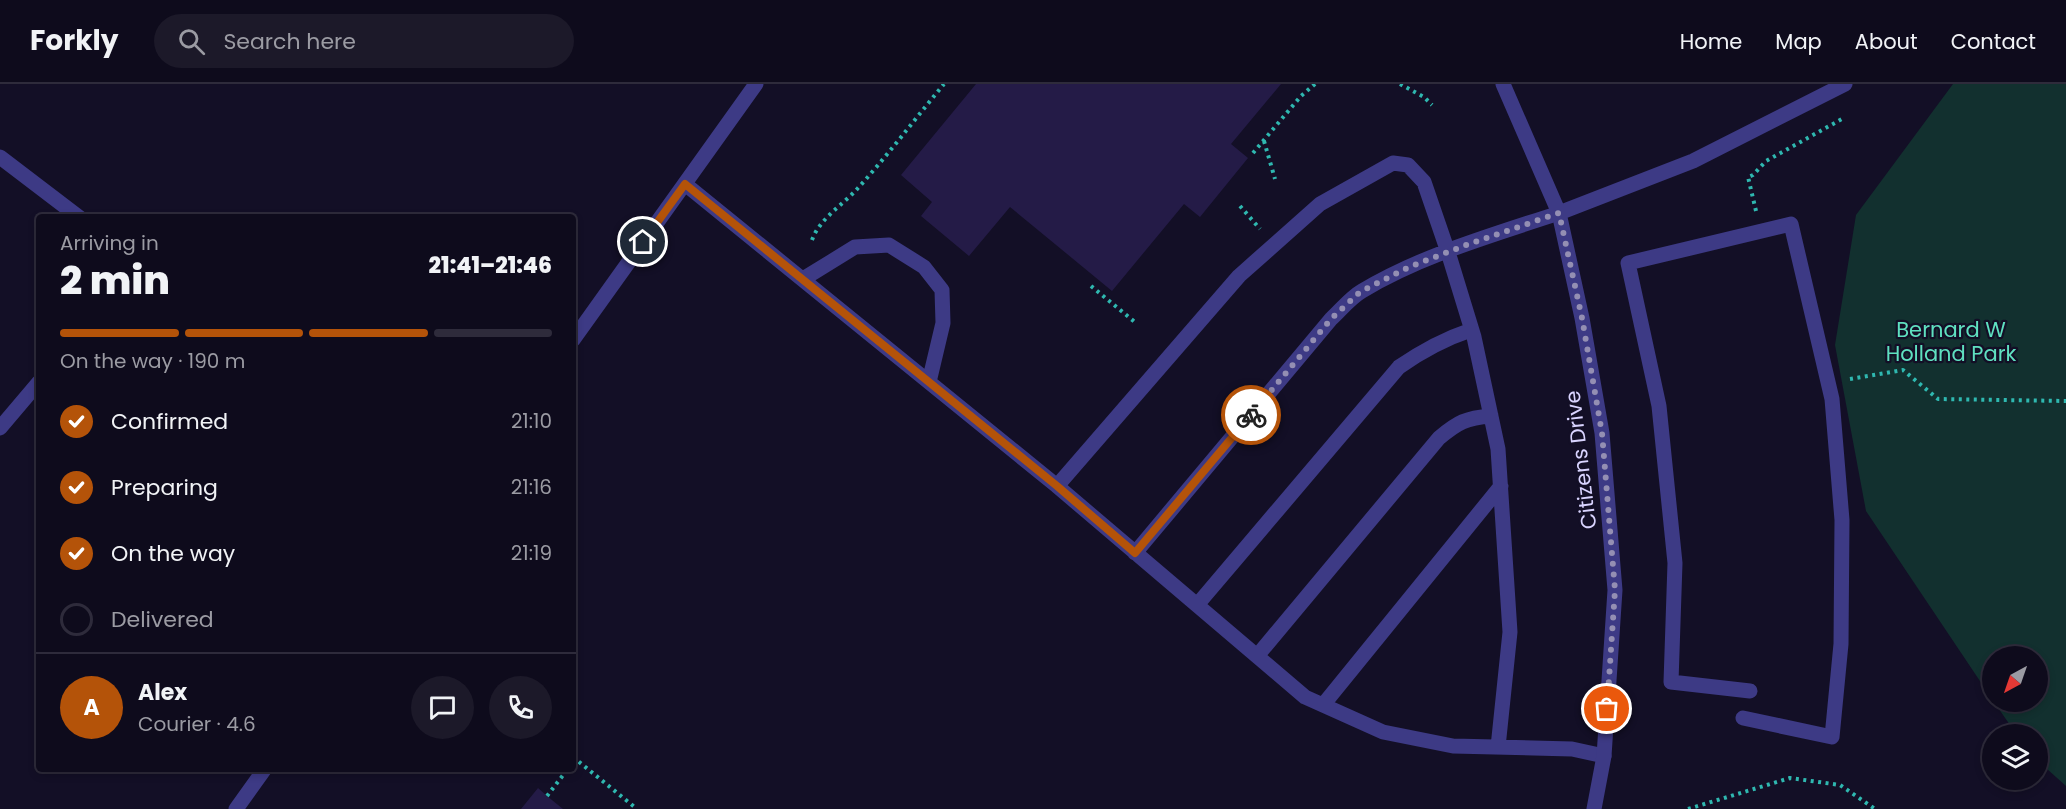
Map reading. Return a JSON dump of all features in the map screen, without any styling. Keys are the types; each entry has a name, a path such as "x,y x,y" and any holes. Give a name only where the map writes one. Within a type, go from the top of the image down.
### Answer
{"street":[{"path":"576,336 756,84"},
{"name":"Citizens Drive","path":"1503,84 1559,213 1582,318 1602,433 1615,590 1604,756 1594,809"},
{"path":"1135,553 1331,319 1360,292 1409,267 1559,213 1693,161 1845,84"},
{"path":"0,157 75,214"},
{"path":"1057,486 1239,276 1320,204 1393,163 1408,165 1424,182 1448,252 1472,330 1498,449 1510,632 1498,747"},
{"path":"685,184 1057,486 1305,698 1383,732 1453,746 1572,749 1604,756"},
{"path":"1743,718 1832,737 1841,644 1842,520 1832,399 1791,224 1628,263 1659,406 1675,562 1671,682 1750,691"},
{"path":"802,279 855,248 889,245 924,267 942,290 943,322 929,382"},
{"path":"1197,605 1399,367 1426,348 1449,337 1472,330"},
{"path":"0,428 36,386"},
{"path":"1257,656 1439,438 1458,423 1472,417 1491,416"},
{"path":"1323,705 1501,486"},
{"path":"236,809 263,772"}],"path":[{"path":"812,240 824,221 860,186 944,84"},
{"path":"1253,153 1300,96 1315,84"},
{"path":"1400,84 1424,97 1432,105"},
{"path":"1762,231 1748,177 1753,175 1766,161 1842,119"},
{"path":"1264,141 1275,179"},
{"path":"1240,206 1273,246"},
{"path":"1091,286 1136,323"},
{"path":"1829,383 1903,370 1938,399 2066,401"},
{"path":"576,761 636,809"},
{"path":"547,796 565,772"},
{"path":"1688,809 1790,777 1840,785 1875,809"}],"green space":[{"name":"Bernard W Holland Park","path":"1953,84 2066,84 2066,786 2048,770 2048,724 2009,724 2001,712 2048,712 2048,646 1982,646 1982,684 1866,511 1835,345 1856,215"}],"building":[{"path":"976,84 1281,84 1231,144 1248,158 1200,217 1184,204 1112,291 1010,207 969,256 921,216 932,202 901,175"},
{"path":"538,788 547,796 563,809 521,809"}],"way so far":[{"path":"1251,415 1331,319 1360,292 1409,267 1559,213 1582,318 1602,433 1615,590 1607,709"}],"route":[{"path":"643,242 685,184 1057,486 1135,553 1251,415"}]}
